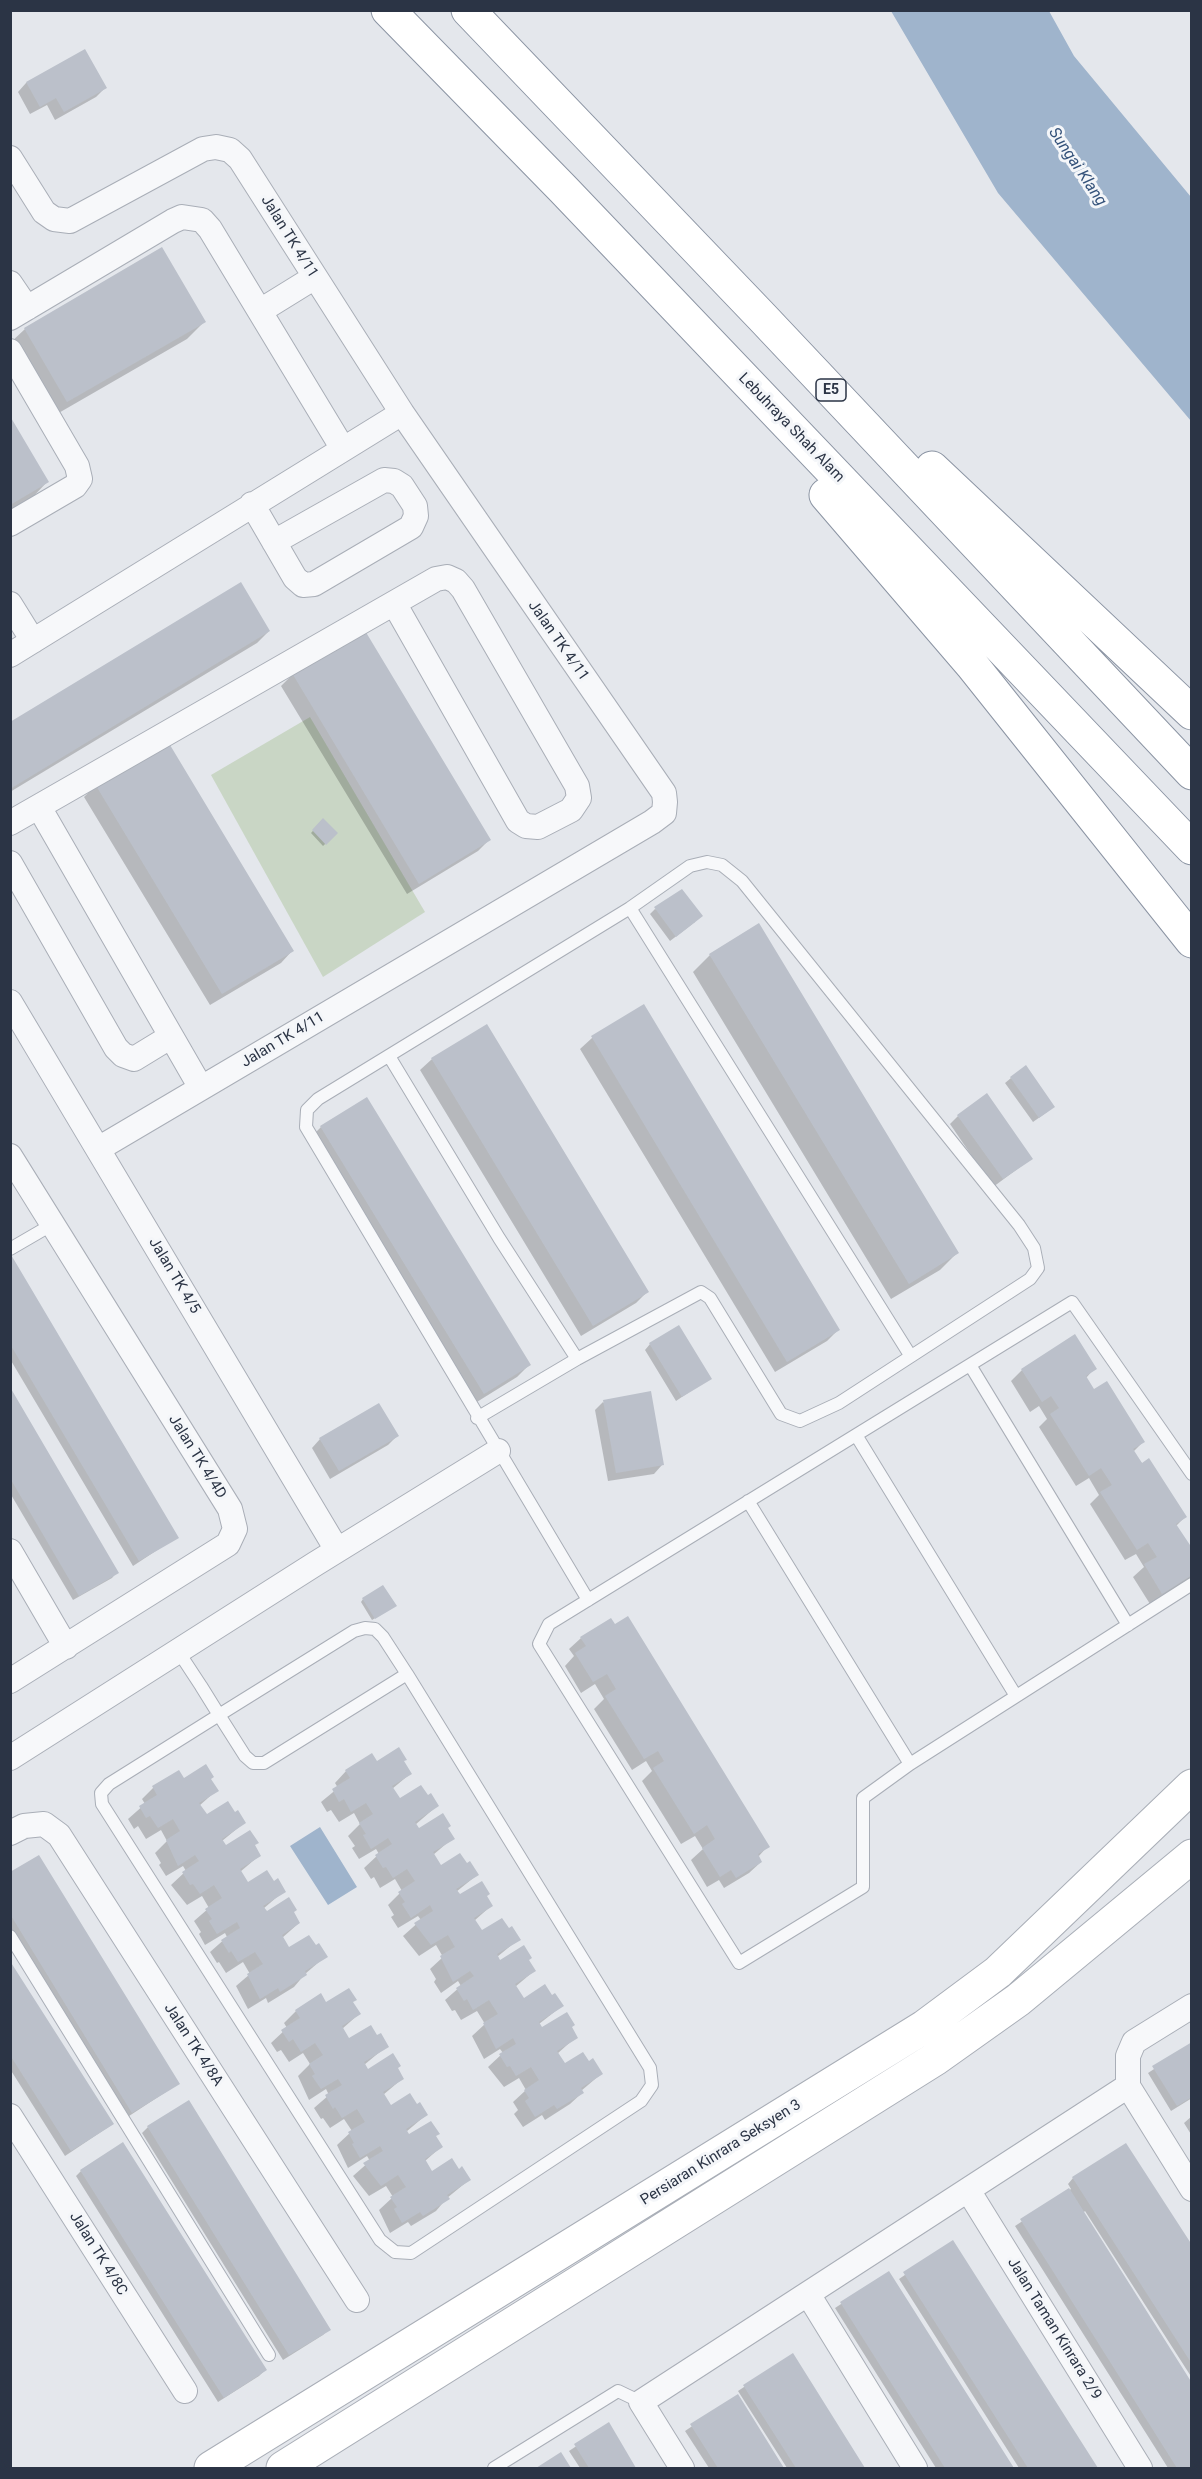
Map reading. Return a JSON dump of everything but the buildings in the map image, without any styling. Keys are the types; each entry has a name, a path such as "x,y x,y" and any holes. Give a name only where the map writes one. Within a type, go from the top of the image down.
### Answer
{"main road":[{"name":"Lebuhraya Shah Alam","path":"388,10 563,189 1191,848"},
{"name":"E5","path":"468,10 762,317 1191,772"},
{"path":"563,189 972,665 1191,941"},
{"path":"762,317 945,479 1191,713"},
{"name":"Persiaran Kinrara Seksyen 3","path":"211,2469 924,2027 998,1972 1191,1786"},
{"path":"284,2469 935,2059 1018,2000 1191,1856"}],"street":[{"name":"Jalan TK 4/11","path":"10,158 44,212 54,219 70,221 203,149 216,147 230,150 240,159 402,413 664,793 666,802 664,813 98,1149"},
{"path":"10,283 19,313 173,222 193,217 202,220 210,229 343,448"},
{"path":"260,311 315,277"},
{"path":"10,351 77,466 80,478 75,486 10,524"},
{"path":"10,655 402,413"},
{"path":"252,504 274,542 295,578 303,585 314,584 411,527 416,516 415,506 402,486 394,481 384,480 274,542"},
{"path":"10,823 39,807 394,603 436,579 447,577 456,581 463,589 577,786 579,798 571,810 538,827 526,826 518,821 394,603"},
{"path":"10,604 33,641"},
{"path":"39,807 201,1088"},
{"path":"10,863 116,1048 123,1055 134,1059 170,1037"},
{"name":"Jalan TK 4/5","path":"10,1002 337,1550"},
{"name":"Jalan TK 4/4D","path":"10,1156 230,1509 235,1529 228,1544 10,1681"},
{"path":"10,1758 337,1550 498,1451"},
{"path":"10,1551 66,1647"},
{"name":"Jalan TK 4/8A","path":"10,1833 24,1826 44,1824 59,1835 357,2300"},
{"path":"1191,2006 1134,2042 1128,2056 1128,2086 1191,2189"},
{"path":"682,2469 641,2402 1128,2086"},
{"name":"Jalan TK 4/8C","path":"10,2116 185,2391"},
{"name":"Jalan Taman Kinrara 2/9","path":"968,2190 1140,2469"},
{"path":"808,2294 915,2469"}],"lane":[{"path":"477,1418 577,1359 701,1292 710,1298 781,1414 800,1421 839,1402 1030,1279 1038,1268 1034,1248 1019,1225 742,880 722,865 707,862 690,866 630,908 318,1099 307,1110 306,1127 477,1418 588,1600"},
{"path":"630,908 910,1355"},
{"path":"389,1056 499,1238 577,1359"},
{"path":"10,1249 53,1224"},
{"path":"1191,1474 1072,1302 549,1624 539,1644 739,1963 863,1887 863,1798 910,1764 1191,1584"},
{"path":"970,1365 1128,1625"},
{"path":"856,1435 1016,1696"},
{"path":"748,1502 910,1764"},
{"path":"365,1628 375,1629 383,1637 407,1674 650,2068 652,2085 641,2101 411,2253 395,2252 380,2240 102,1804 102,1793 109,1784 219,1715 354,1631 365,1628"},
{"path":"178,1651 245,1756 253,1763 264,1763 407,1674"},
{"path":"10,1936 269,2355"},
{"path":"494,2469 618,2391 641,2402"}],"green space":[{"path":"310,717 425,912 323,977 211,775"}],"water":[{"name":"Sungai Klang","path":"891,11 1049,11 1074,56 1191,197 1191,421 998,193"},
{"path":"320,1827 357,1887 328,1905 290,1846"}]}
